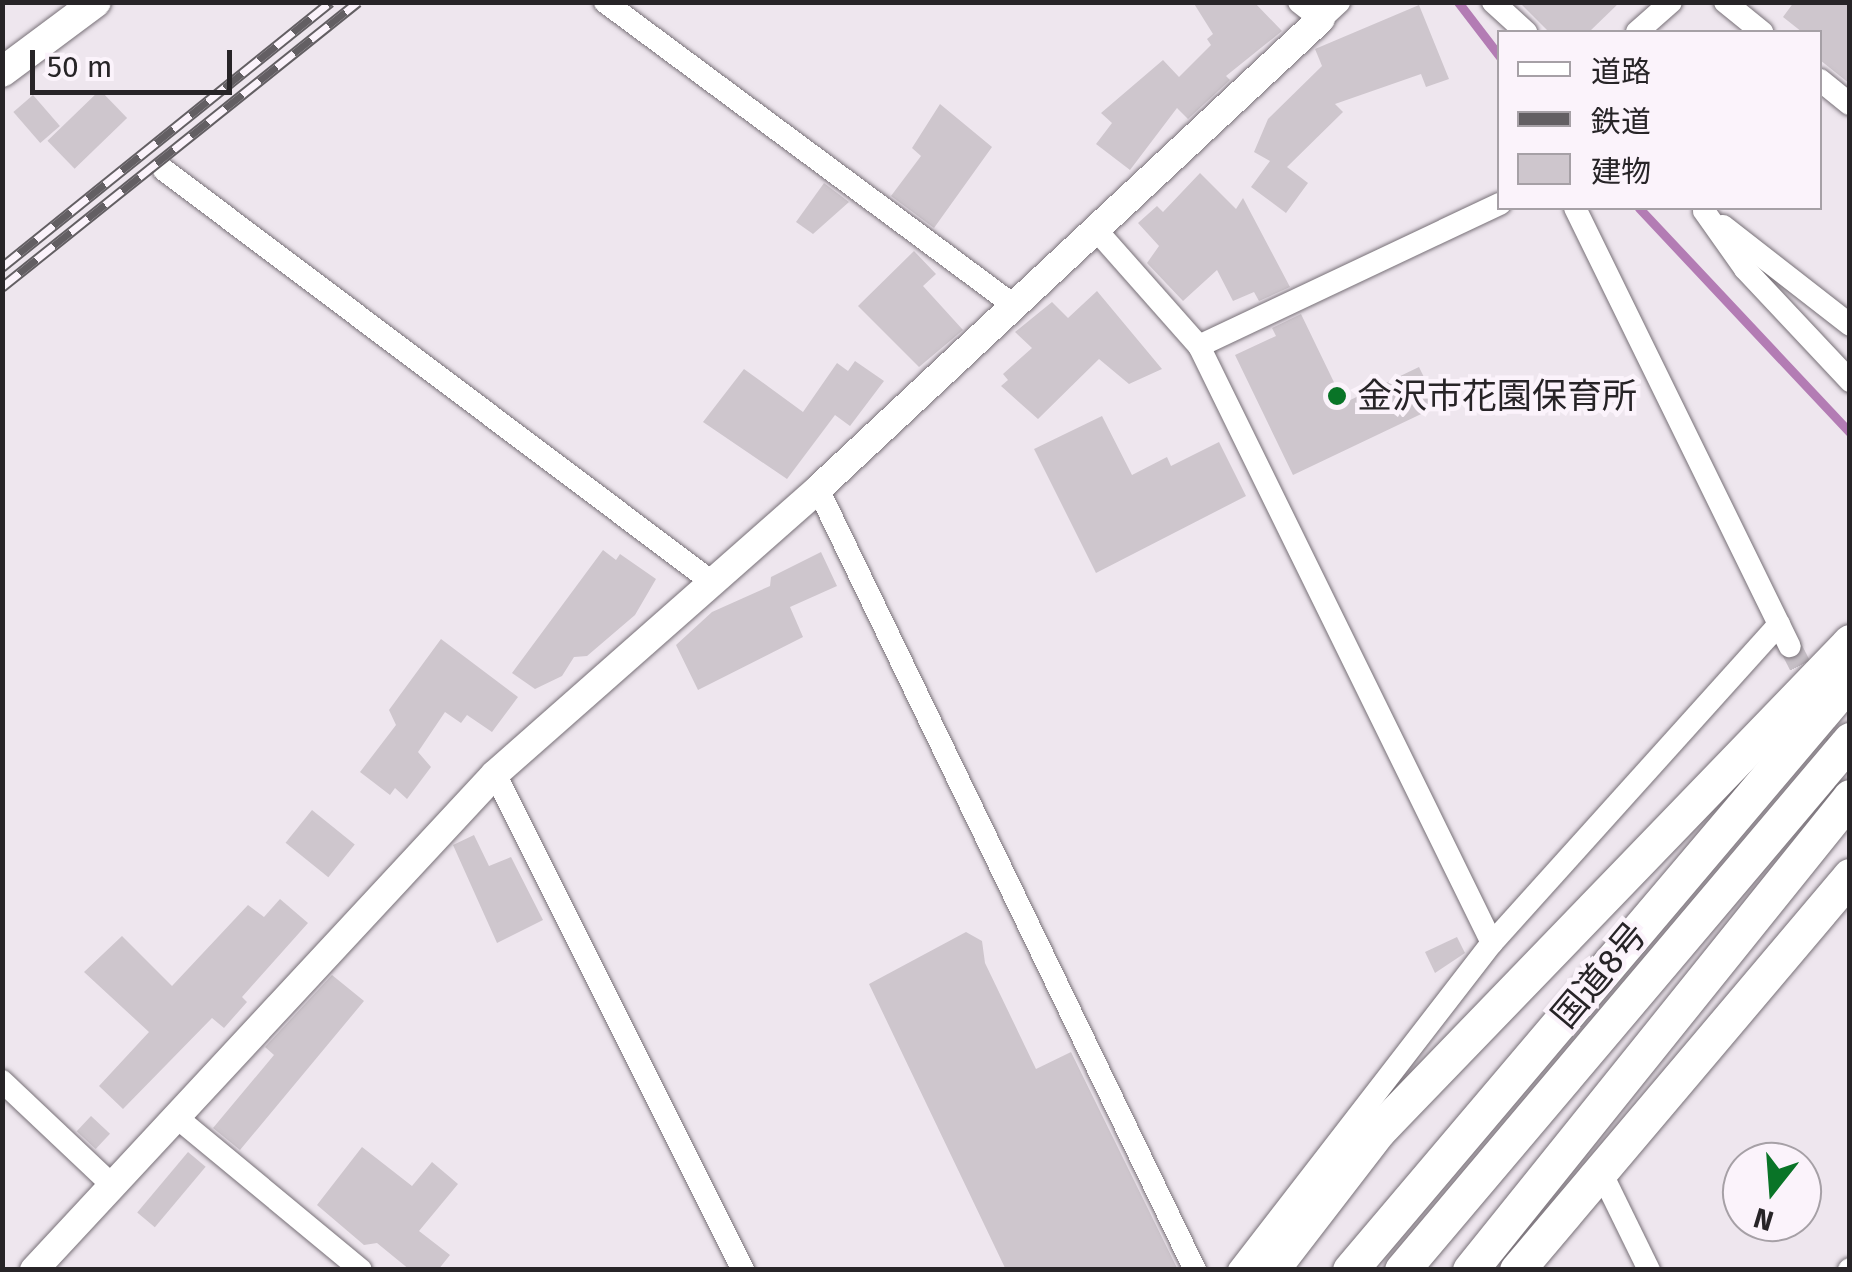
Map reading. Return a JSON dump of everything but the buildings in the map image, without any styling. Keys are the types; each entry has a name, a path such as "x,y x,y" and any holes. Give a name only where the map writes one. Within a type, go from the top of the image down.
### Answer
{"highway":[{"path":"1732,764 1738,742 1850,613"},
{"path":"1271,1270 1378,1131 1850,642"},
{"name":"国道8号","path":"1350,1270 1850,680"},
{"name":"国道8号","path":"1402,1270 1850,740"},
{"path":"1470,1270 1850,798"},
{"path":"1517,1270 1850,876"}],"main road":[{"path":"2,72 96,2"}],"street":[{"path":"605,2 1016,307"},
{"path":"1494,2 1524,30"},
{"path":"1639,30 1670,2"},
{"path":"1725,2 1760,30"},
{"path":"34,1270 494,774 818,490 1098,232 1320,8"},
{"path":"1822,82 1850,104"},
{"path":"164,170 712,582"},
{"path":"1198,346 1497,205"},
{"path":"1576,210 1790,646"},
{"path":"1703,210 1850,325"},
{"path":"1703,210 1745,269 1850,381"},
{"path":"1098,232 1198,346 1492,943"},
{"path":"818,490 1195,1270"},
{"path":"1239,1270 1492,943 1778,624"},
{"path":"494,774 743,1270"},
{"path":"2,1082 112,1185"},
{"path":"176,1116 360,1270"},
{"path":"1600,1172 1649,1270"}],"waterway":[{"path":"1458,2 1497,53"},
{"path":"1641,210 1850,433"}],"tunnel":[{"path":"1790,646 1848,759"}],"railway":[{"path":"2,267 330,2"},
{"path":"2,287 358,2"}],"place":[{"name":"金沢市花園保育所","path":"1337,396"}]}
